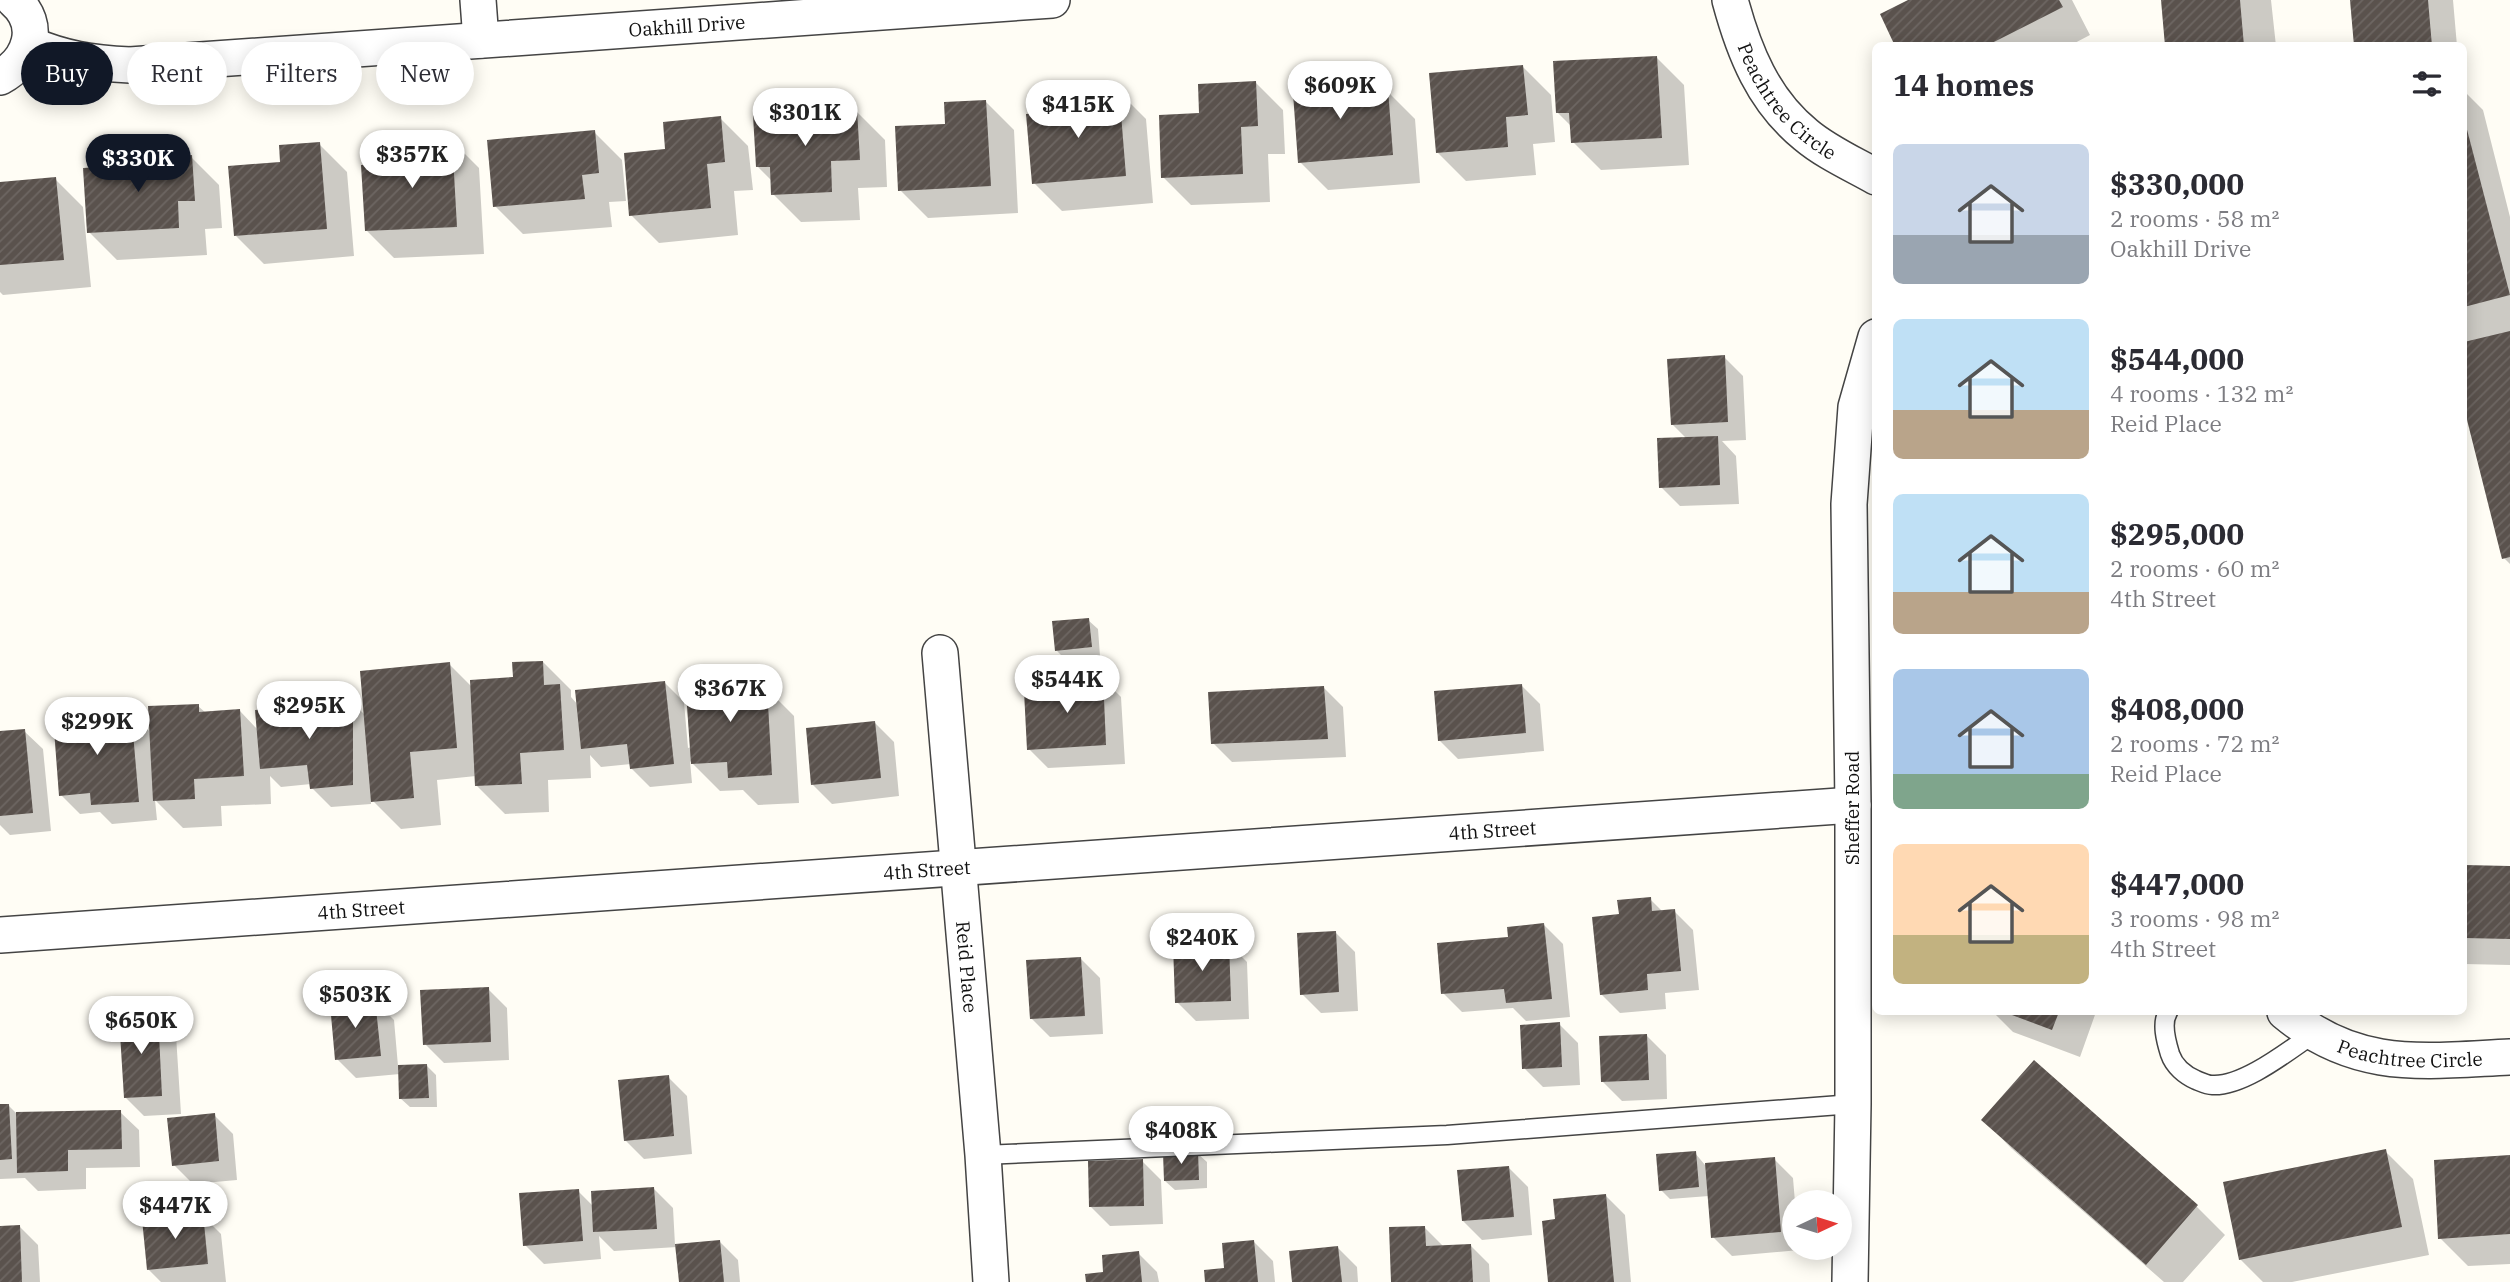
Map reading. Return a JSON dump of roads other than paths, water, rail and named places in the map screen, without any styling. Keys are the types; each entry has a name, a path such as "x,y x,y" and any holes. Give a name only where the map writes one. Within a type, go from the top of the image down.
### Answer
{"street":[{"path":"14,0 21,6 30,23 29,42"},
{"path":"478,0 481,40"},
{"name":"Oakhill Drive","path":"113,64 1052,0"},
{"name":"Peachtree Circle","path":"1730,0 1739,35 1755,74 1779,109 1807,136 1872,175"},
{"path":"0,77 21,62"},
{"name":"Sheffer Road","path":"1850,1282 1853,805 1849,504 1856,407 1872,351"},
{"name":"Reid Place","path":"940,653 983,1155 991,1282"},
{"name":"4th Street","path":"0,935 1853,805"},
{"name":"Peachtree Circle","path":"2289,1015 2313,1034 2357,1053 2404,1061 2510,1057"}],"lane":[{"name":"Peachtree Circle","path":"2165,1015 2165,1037 2171,1058 2187,1076 2211,1086 2234,1082 2313,1034"},
{"path":"983,1155 1447,1135 1853,1104"}]}
